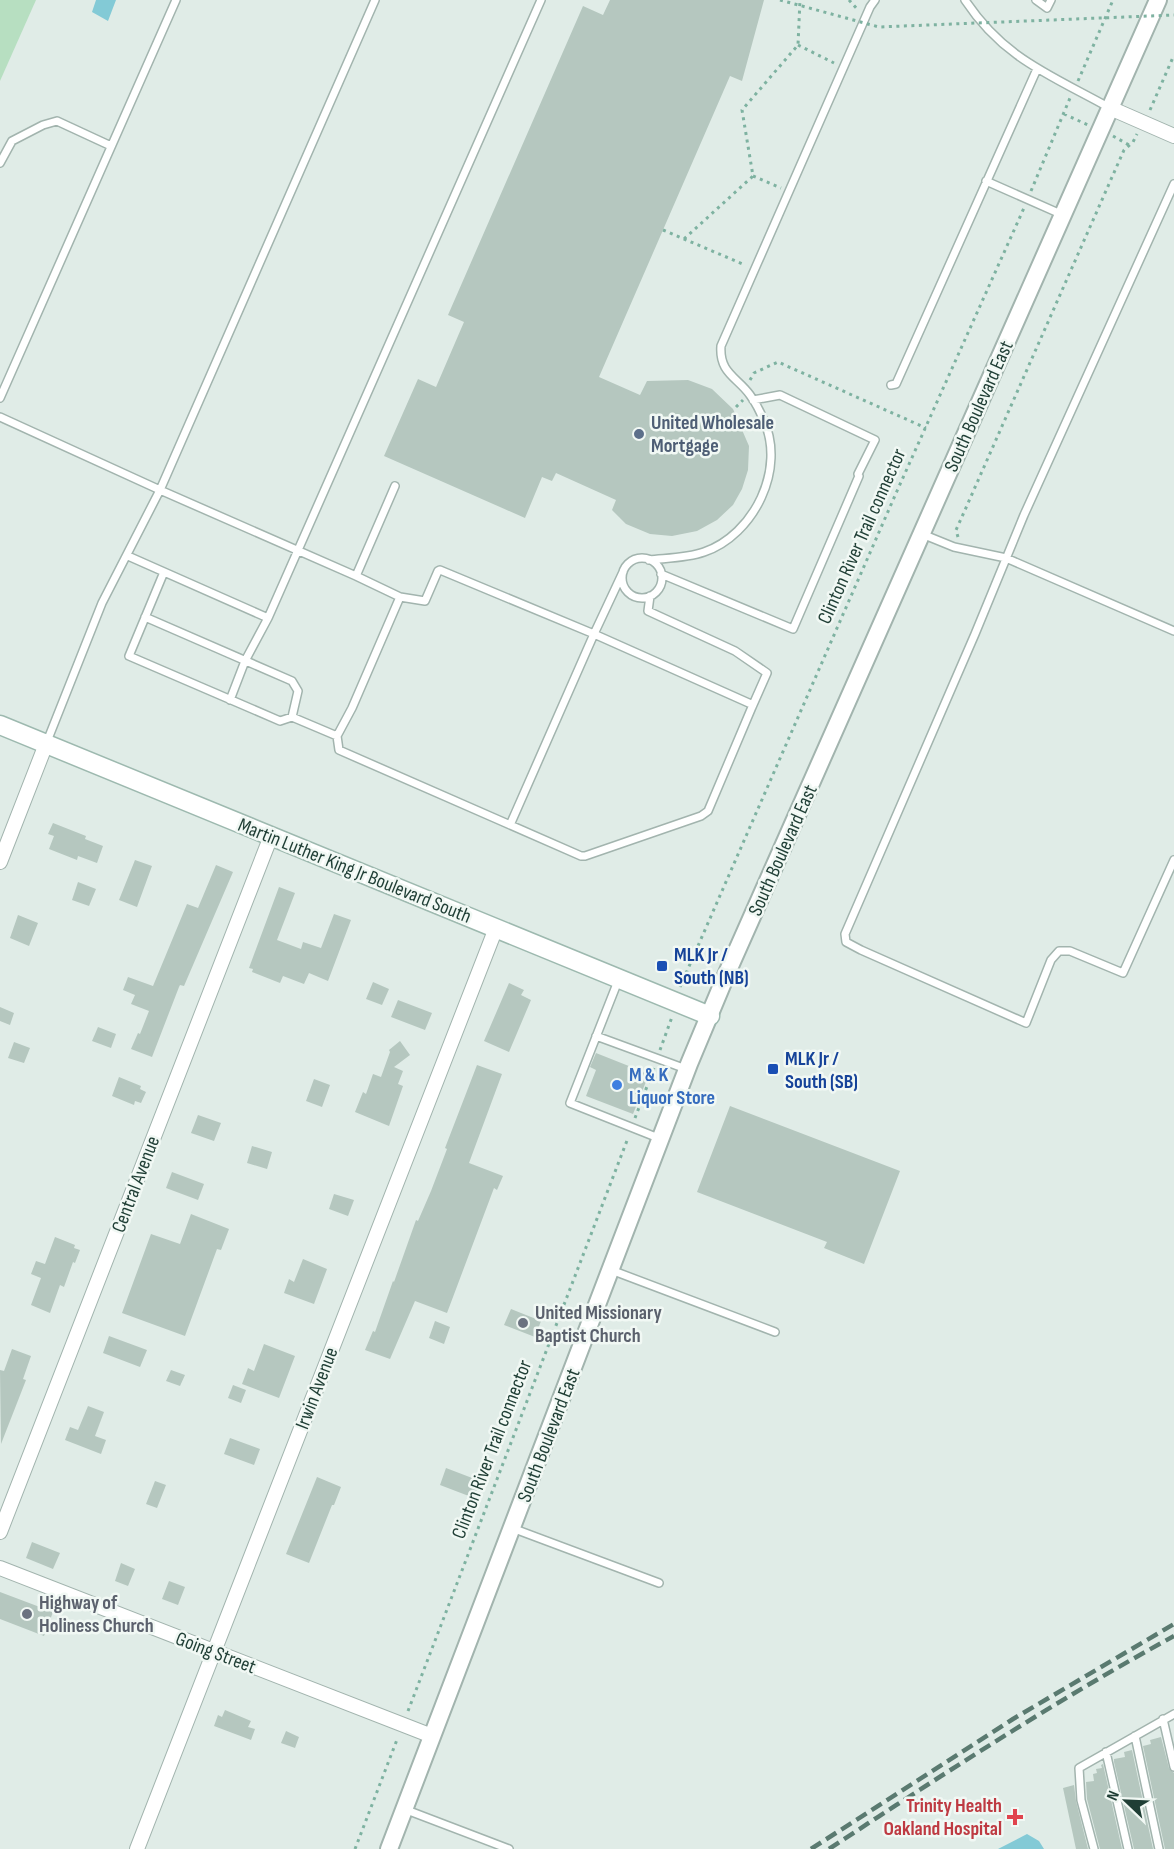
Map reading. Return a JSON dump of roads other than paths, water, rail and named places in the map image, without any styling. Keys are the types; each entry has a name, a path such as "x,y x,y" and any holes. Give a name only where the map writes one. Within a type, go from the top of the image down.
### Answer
{"main road":[{"name":"Martin Luther King Jr Boulevard South","path":"0,725 710,1016"}],"street":[{"name":"South Boulevard East","path":"389,1849 687,1070 1158,0"},
{"path":"1110,108 1174,136"},
{"path":"0,862 46,744"},
{"name":"Central Avenue","path":"0,1532 271,836"},
{"name":"Irwin Avenue","path":"137,1849 496,928"},
{"name":"Going Street","path":"0,1568 432,1736"}],"lane":[{"path":"0,398 176,0"},
{"path":"46,744 102,603 160,490 375,0"},
{"path":"230,700 245,661 268,618 541,0"},
{"path":"649,560 704,552 728,540 748,520 763,496 771,447 765,422 749,392 726,371 722,361 722,346 875,0"},
{"path":"965,0 982,24 1001,43 1037,69 1110,108"},
{"path":"1036,0 1047,8 1051,0"},
{"path":"891,386 896,384 1037,69"},
{"path":"0,163 12,141 43,125 57,121 111,146"},
{"path":"986,181 1063,215"},
{"path":"1174,184 1006,558 845,934 846,942 861,951 1026,1023 1051,960 1059,951 1070,951 1123,973 1174,860"},
{"path":"661,574 794,629 860,476 858,474 876,440 780,395 753,400"},
{"path":"0,417 400,597 425,601 438,572 442,571 594,634 749,702 752,707"},
{"path":"356,576 396,486"},
{"path":"922,533 954,547 1006,558 1174,631"},
{"path":"128,556 268,618"},
{"path":"400,597 352,708 337,736 339,750 510,825 581,856 701,816 708,811 767,673 735,651 648,611 650,596 659,587 661,574 655,563 649,560 643,558 630,562 594,634 510,825"},
{"path":"164,572 129,656 280,721 292,717 337,736"},
{"path":"623,572 623,585 631,595 650,596"},
{"path":"145,617 292,681 298,691 292,717"},
{"path":"619,978 570,1103 661,1139"},
{"path":"596,1036 687,1070"},
{"path":"611,1270 775,1332"},
{"path":"512,1528 658,1583"},
{"path":"1094,1849 1081,1800 1079,1768 1174,1714"},
{"path":"1163,1719 1174,1767"},
{"path":"1135,1736 1159,1849"},
{"path":"1106,1752 1128,1849"},
{"path":"404,1809 509,1849"}],"water":[{"path":"96,0 116,0 108,21 92,12"},
{"path":"1027,1834 1039,1841 1044,1849 998,1849"}],"railway":[{"path":"811,1849 1013,1719 1174,1624"},
{"path":"829,1849 1042,1712 1174,1636"}],"place":[{"name":"United Wholesale Mortgage","path":"639,434"},
{"name":"MLK Jr / South (NB)","path":"662,966"},
{"name":"MLK Jr / South (SB)","path":"773,1069"},
{"name":"M & K Liquor Store","path":"617,1085"},
{"name":"United Missionary Baptist Church","path":"523,1323"},
{"name":"Highway of Holiness Church","path":"27,1614"},
{"name":"Trinity Health Oakland Hospital","path":"1015,1817"}]}
